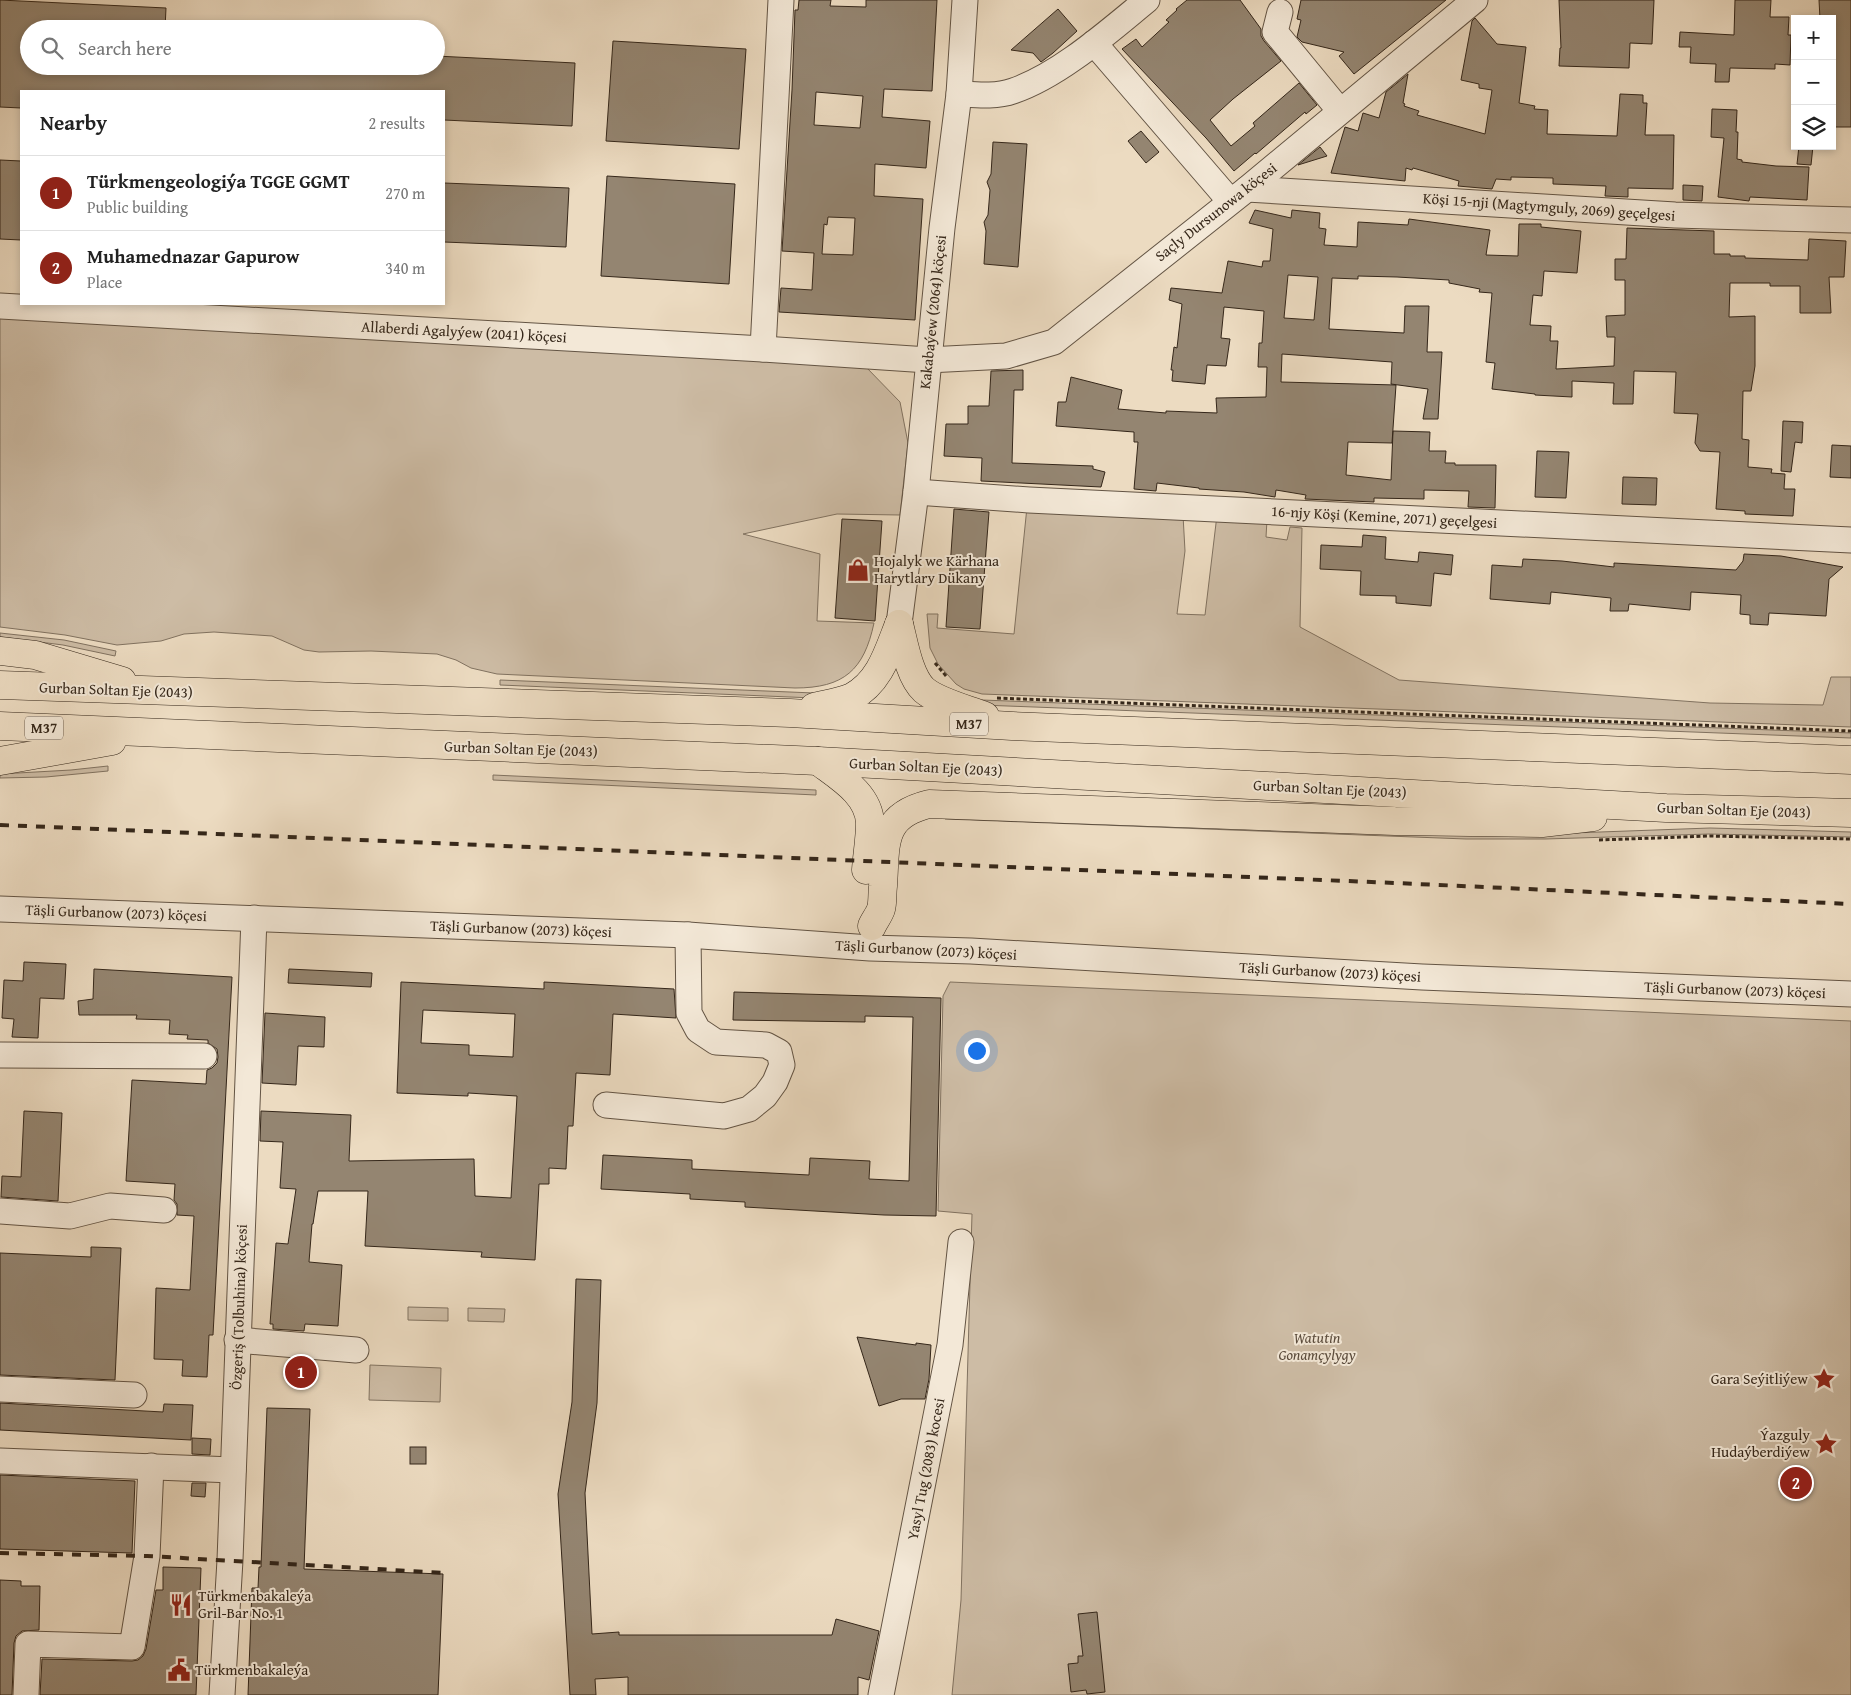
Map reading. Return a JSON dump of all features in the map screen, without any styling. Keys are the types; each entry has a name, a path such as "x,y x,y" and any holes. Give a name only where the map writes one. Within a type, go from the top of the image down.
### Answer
{"highway":[{"path":"790,713 850,698 868,686 880,671 900,624"},
{"path":"900,624 912,671 923,689 942,700 1012,726"},
{"path":"0,651 36,655 157,691"},
{"name":"Gurban Soltan Eje (2043)","path":"0,686 790,713 1012,726 1851,760"},
{"name":"Gurban Soltan Eje (2043)","path":"0,726 818,761 1666,808 1851,813"},
{"path":"0,760 77,748 152,733"},
{"path":"818,761 846,782 864,801 870,821 863,908 871,937"},
{"path":"871,937 881,908 886,843 891,826 901,816 914,808 929,804 1395,821 1542,823 1666,808"}],"street":[{"path":"763,349 781,0"},
{"name":"Kakabaýew (2064) köçesi","path":"900,624 916,492 942,228 959,94 965,0"},
{"path":"959,94 988,96 1012,92 1053,71 1094,43 1147,0"},
{"name":"Saçly Dursunowa köçesi","path":"928,360 1006,356 1054,342 1238,195 1475,0"},
{"path":"1280,12 1275,32 1340,111"},
{"path":"1094,43 1238,195"},
{"name":"Köşi 15-nji (Magtymguly, 2069) geçelgesi","path":"1238,195 1675,215 1851,220"},
{"name":"Allaberdi Agalyýew (2041) köçesi","path":"0,306 928,360"},
{"name":"16-njy Köşi (Kemine, 2071) geçelgesi","path":"916,492 1029,500 1851,540"},
{"name":"Täşli Gurbanow (2073) köçesi","path":"0,909 688,935 871,937 971,950 1432,977 1851,994"},
{"name":"Özgeriş (Tolbuhina) köçesi","path":"222,1695 230,1560 254,918"},
{"path":"606,1105 724,1116 749,1109 765,1096 775,1082 782,1065 779,1052 766,1045 716,1042 698,1030 689,1013 688,935"},
{"path":"0,1055 204,1056"},
{"path":"0,1211 70,1216 110,1206 164,1210"},
{"name":"Yasyl Tug (2083) kocesi","path":"882,1695 950,1345 961,1242"},
{"path":"237,1340 356,1350"},
{"path":"0,1389 134,1395"},
{"path":"0,1461 233,1470"},
{"path":"26,1695 28,1644 132,1648 147,1556 151,1466"}],"path":[{"path":"931,656 936,665 948,678"},
{"path":"990,698 1851,731"}],"green space":[{"path":"0,315 865,366 900,402 908,443 900,515 837,514 743,534 820,554 817,621 874,623 870,639 858,664 839,680 812,687 795,688 497,674 471,668 456,660 437,654 371,651 319,652 304,650 272,636 214,632 184,634 161,641 117,645 65,635 0,627"},
{"path":"1027,507 1183,515 1185,551 1177,614 1205,615 1217,515 1267,520 1266,537 1287,540 1290,527 1302,528 1300,627 1399,680 1710,703 1823,705 1831,677 1851,677 1851,727 982,694 964,689 956,684 938,664 930,648 927,614 938,614 937,628 1014,634"},
{"path":"0,633 64,640 116,651 115,656 63,645 0,637"},
{"path":"500,680 814,693 814,698 500,685"},
{"path":"982,700 1851,733 1851,738 981,705"},
{"path":"108,766 108,771 46,777 0,778 0,774"},
{"path":"493,775 816,790 816,795 493,780"},
{"path":"945,816 1545,834 1710,828 1851,832 1851,837 1709,834 1545,839 1466,839 945,819"},
{"name":"Watutin Gonamçylygy","path":"950,982 1851,1021 1851,1695 952,1695 961,1600 972,1214 938,1211 943,996"},
{"path":"408,1307 448,1308 448,1321 408,1320"},
{"path":"468,1308 505,1309 504,1322 468,1321"},
{"path":"370,1365 441,1368 440,1402 369,1400"}],"building":[{"path":"0,0 166,8 165,20 20,20 20,75 445,75 445,56 575,63 572,126 445,120 445,90 20,90 20,108 0,107"},
{"path":"799,0 831,0 830,6 866,7 866,0 937,0 932,91 884,89 882,117 930,121 926,168 875,164 874,196 923,199 915,320 779,312 781,288 812,290 814,253 782,251 795,10 798,10","holes":["816,92 863,96 860,128 814,125","828,217 855,218 853,255 822,254 824,224 827,225"]},
{"path":"1187,0 1240,0 1261,29 1261,36 1264,41 1281,61 1210,120 1231,146 1255,126 1253,123 1299,83 1317,105 1306,114 1305,112 1234,171 1206,138 1122,49 1136,39 1142,47 1169,22 1166,20"},
{"path":"1301,0 1446,0 1354,74 1339,56 1344,52 1302,42 1297,37 1301,20 1297,19"},
{"path":"1559,0 1654,0 1652,44 1630,43 1629,68 1559,66 1561,48"},
{"path":"1735,0 1771,0 1770,17 1789,17 1788,35 1791,35 1790,65 1775,64 1775,69 1730,68 1729,82 1715,82 1716,64 1690,63 1691,47 1679,47 1680,32 1734,35"},
{"path":"1819,0 1851,0 1851,127 1836,127 1836,15 1820,15"},
{"path":"1058,9 1077,31 1053,53 1041,62 1033,53 1011,50"},
{"path":"1475,18 1497,44 1526,47 1519,103 1535,106 1534,109 1548,110 1547,134 1617,136 1620,94 1643,95 1643,103 1647,103 1645,135 1674,135 1673,189 1628,188 1628,197 1605,196 1606,186 1553,184 1553,178 1511,177 1511,180 1496,179 1492,189 1458,186 1459,181 1413,168 1412,170 1406,168 1405,181 1331,173 1345,127 1358,131 1363,113 1379,118 1386,92 1408,74 1404,106 1419,111 1417,115 1485,134 1492,90 1479,88 1479,84 1461,80 1472,21"},
{"path":"613,41 746,49 739,149 606,141"},
{"path":"1712,109 1737,110 1737,159 1742,160 1742,162 1809,167 1807,200 1750,197 1749,201 1718,197 1724,138 1711,137"},
{"path":"1141,131 1159,152 1146,163 1128,141"},
{"path":"993,142 1027,144 1018,267 984,264 986,231 984,222 988,215 990,190 987,182 991,174"},
{"path":"1320,147 1327,156 1298,165"},
{"path":"1799,150 1813,150 1811,165 1797,164"},
{"path":"0,160 20,161 20,240 0,239"},
{"path":"607,176 735,184 729,284 601,276"},
{"path":"445,183 569,188 566,247 445,242"},
{"path":"1683,185 1703,186 1702,201 1683,200"},
{"path":"1255,210 1291,218 1292,210 1320,213 1319,228 1326,229 1324,245 1357,247 1358,222 1408,225 1409,219 1490,230 1486,255 1518,256 1519,224 1541,224 1541,227 1581,231 1577,273 1544,271 1542,296 1533,295 1530,325 1551,326 1550,341 1558,341 1556,369 1614,366 1615,337 1607,337 1606,316 1625,315 1625,280 1615,280 1615,259 1626,259 1627,228 1714,231 1714,254 1730,254 1730,256 1745,256 1745,258 1808,260 1809,239 1846,241 1844,277 1829,277 1831,313 1800,313 1800,286 1770,286 1770,283 1730,283 1729,317 1755,316 1755,366 1751,391 1743,391 1742,439 1749,440 1748,467 1772,469 1771,473 1785,474 1784,489 1795,489 1793,516 1745,514 1745,511 1716,509 1720,452 1700,451 1695,443 1698,414 1674,413 1676,372 1634,371 1633,404 1613,404 1614,383 1572,381 1572,397 1535,395 1492,389 1495,363 1486,362 1492,293 1479,292 1480,289 1449,283 1449,280 1397,277 1358,276 1358,279 1332,278 1329,329 1404,333 1405,306 1429,306 1427,352 1442,352 1438,419 1423,419 1428,389 1391,384 1392,362 1282,354 1281,382 1396,385 1392,443 1348,442 1346,475 1391,480 1393,431 1430,432 1429,451 1446,451 1445,463 1455,463 1455,465 1496,465 1495,508 1468,507 1469,491 1424,490 1424,499 1374,498 1374,502 1305,499 1306,495 1276,490 1275,497 1157,483 1156,491 1134,489 1138,442 1134,442 1134,432 1056,426 1058,402 1066,402 1071,377 1122,390 1118,409 1166,413 1166,411 1217,413 1216,398 1266,397 1267,367 1258,367 1259,343 1262,343 1264,311 1224,307 1221,338 1230,339 1226,366 1207,365 1205,384 1172,381 1173,370 1171,370 1174,347 1177,348 1182,304 1169,300 1171,288 1222,293 1228,261 1262,267 1263,261 1270,261 1273,229 1249,223","holes":["1288,275 1318,277 1314,320 1284,318"]},
{"path":"1023,370 1023,390 1014,390 1012,463 1093,466 1093,469 1105,472 1101,487 981,481 982,458 944,456 946,424 968,424 968,406 989,406 991,371"},
{"path":"1783,421 1803,422 1802,443 1795,442 1791,472 1781,471"},
{"path":"1832,445 1851,446 1851,478 1830,477"},
{"path":"1537,451 1569,452 1566,498 1535,497"},
{"path":"1623,477 1657,478 1656,505 1622,504"},
{"path":"954,509 989,512 980,629 946,627"},
{"name":"Hojalyk we Kärhana Harytlary Dükany","path":"842,519 882,521 875,621 835,618"},
{"path":"1363,535 1386,537 1385,559 1418,562 1419,552 1453,555 1451,575 1434,573 1431,606 1396,603 1396,596 1360,595 1361,571 1320,569 1321,545 1362,547"},
{"path":"1744,554 1781,556 1843,567 1829,579 1826,616 1769,613 1768,625 1750,624 1750,615 1740,614 1741,595 1691,592 1690,610 1629,604 1628,611 1610,611 1611,598 1551,592 1550,604 1490,599 1492,565 1522,567 1523,559 1614,567 1614,563 1736,570 1743,561"},
{"path":"24,962 66,964 64,999 40,998 38,1038 12,1037 14,1019 2,1018 4,980 23,981"},
{"path":"94,969 232,977 213,1335 209,1335 207,1377 182,1376 183,1360 154,1359 156,1288 190,1290 194,1216 177,1215 177,1204 174,1200 175,1184 126,1181 132,1080 206,1084 207,1070 217,1063 217,1049 208,1043 208,1040 187,1039 188,1035 169,1034 170,1020 136,1019 137,1015 79,1015 78,1001 93,999"},
{"path":"289,969 372,973 371,987 288,983"},
{"path":"401,982 544,989 544,982 674,989 676,1018 613,1014 610,1075 576,1073 573,1126 568,1126 566,1169 549,1168 549,1184 539,1184 535,1260 481,1257 482,1252 365,1246 368,1191 318,1191 312,1224 309,1262 342,1265 338,1326 305,1324 304,1331 273,1329 273,1324 270,1324 276,1243 288,1244 296,1189 280,1188 283,1142 260,1141 261,1111 351,1115 349,1161 474,1159 475,1196 511,1198 517,1096 468,1093 468,1096 397,1093","holes":["423,1010 515,1014 513,1057 469,1055 469,1045 421,1043"]},
{"path":"734,992 941,998 936,1216 745,1207 745,1202 690,1199 690,1194 601,1189 603,1155 692,1160 692,1169 809,1175 810,1158 870,1161 869,1179 909,1181 913,1017 865,1016 865,1022 733,1020"},
{"path":"265,1013 325,1017 324,1047 298,1046 296,1085 262,1083"},
{"path":"24,1111 62,1113 58,1201 1,1197 2,1176 21,1177"},
{"path":"91,1247 121,1248 115,1380 0,1375 0,1253 91,1257"},
{"path":"576,1279 601,1280 597,1403 585,1493 592,1634 619,1632 619,1635 832,1635 836,1619 879,1631 869,1680 858,1677 858,1695 628,1695 628,1677 595,1679 596,1695 570,1695 558,1494 572,1402"},
{"path":"857,1337 916,1345 916,1343 931,1345 929,1379 925,1399 901,1399 879,1406"},
{"path":"0,1403 163,1412 164,1404 193,1405 191,1440 0,1430"},
{"path":"267,1408 310,1409 304,1569 443,1574 438,1695 248,1695 252,1588 258,1588 259,1567 261,1567"},
{"path":"192,1438 211,1439 210,1455 192,1454"},
{"path":"410,1447 426,1447 426,1464 410,1464"},
{"path":"0,1475 135,1481 132,1553 0,1549"},
{"path":"192,1483 206,1483 205,1497 191,1496"},
{"path":"163,1567 201,1568 196,1695 40,1695 42,1659 132,1661 138,1660 143,1656 146,1649 156,1590 163,1590"},
{"path":"0,1580 21,1581 21,1586 40,1586 39,1630 22,1631 16,1636 14,1643 12,1695 0,1695"},
{"path":"1097,1612 1105,1692 1087,1694 1086,1690 1071,1692 1068,1664 1078,1663 1078,1656 1083,1656 1078,1614"}],"railway":[{"path":"0,825 1418,884 1851,904"},
{"path":"0,1553 147,1556 446,1573"}],"place":[{"name":"Hojalyk we Kärhana Harytlary Dükany","path":"858,570"},
{"name":"Türkmengeologiýa TGGE GGMT","path":"301,1372"},
{"name":"Gara Seýitliýew","path":"1824,1379"},
{"name":"Ýazguly Hudaýberdiýew","path":"1826,1444"},
{"name":"Muhamednazar Gapurow","path":"1796,1483"},
{"name":"Türkmenbakaleýa Gril-Bar No. 1","path":"181,1605"},
{"name":"Türkmenbakaleýa","path":"179,1670"}]}
